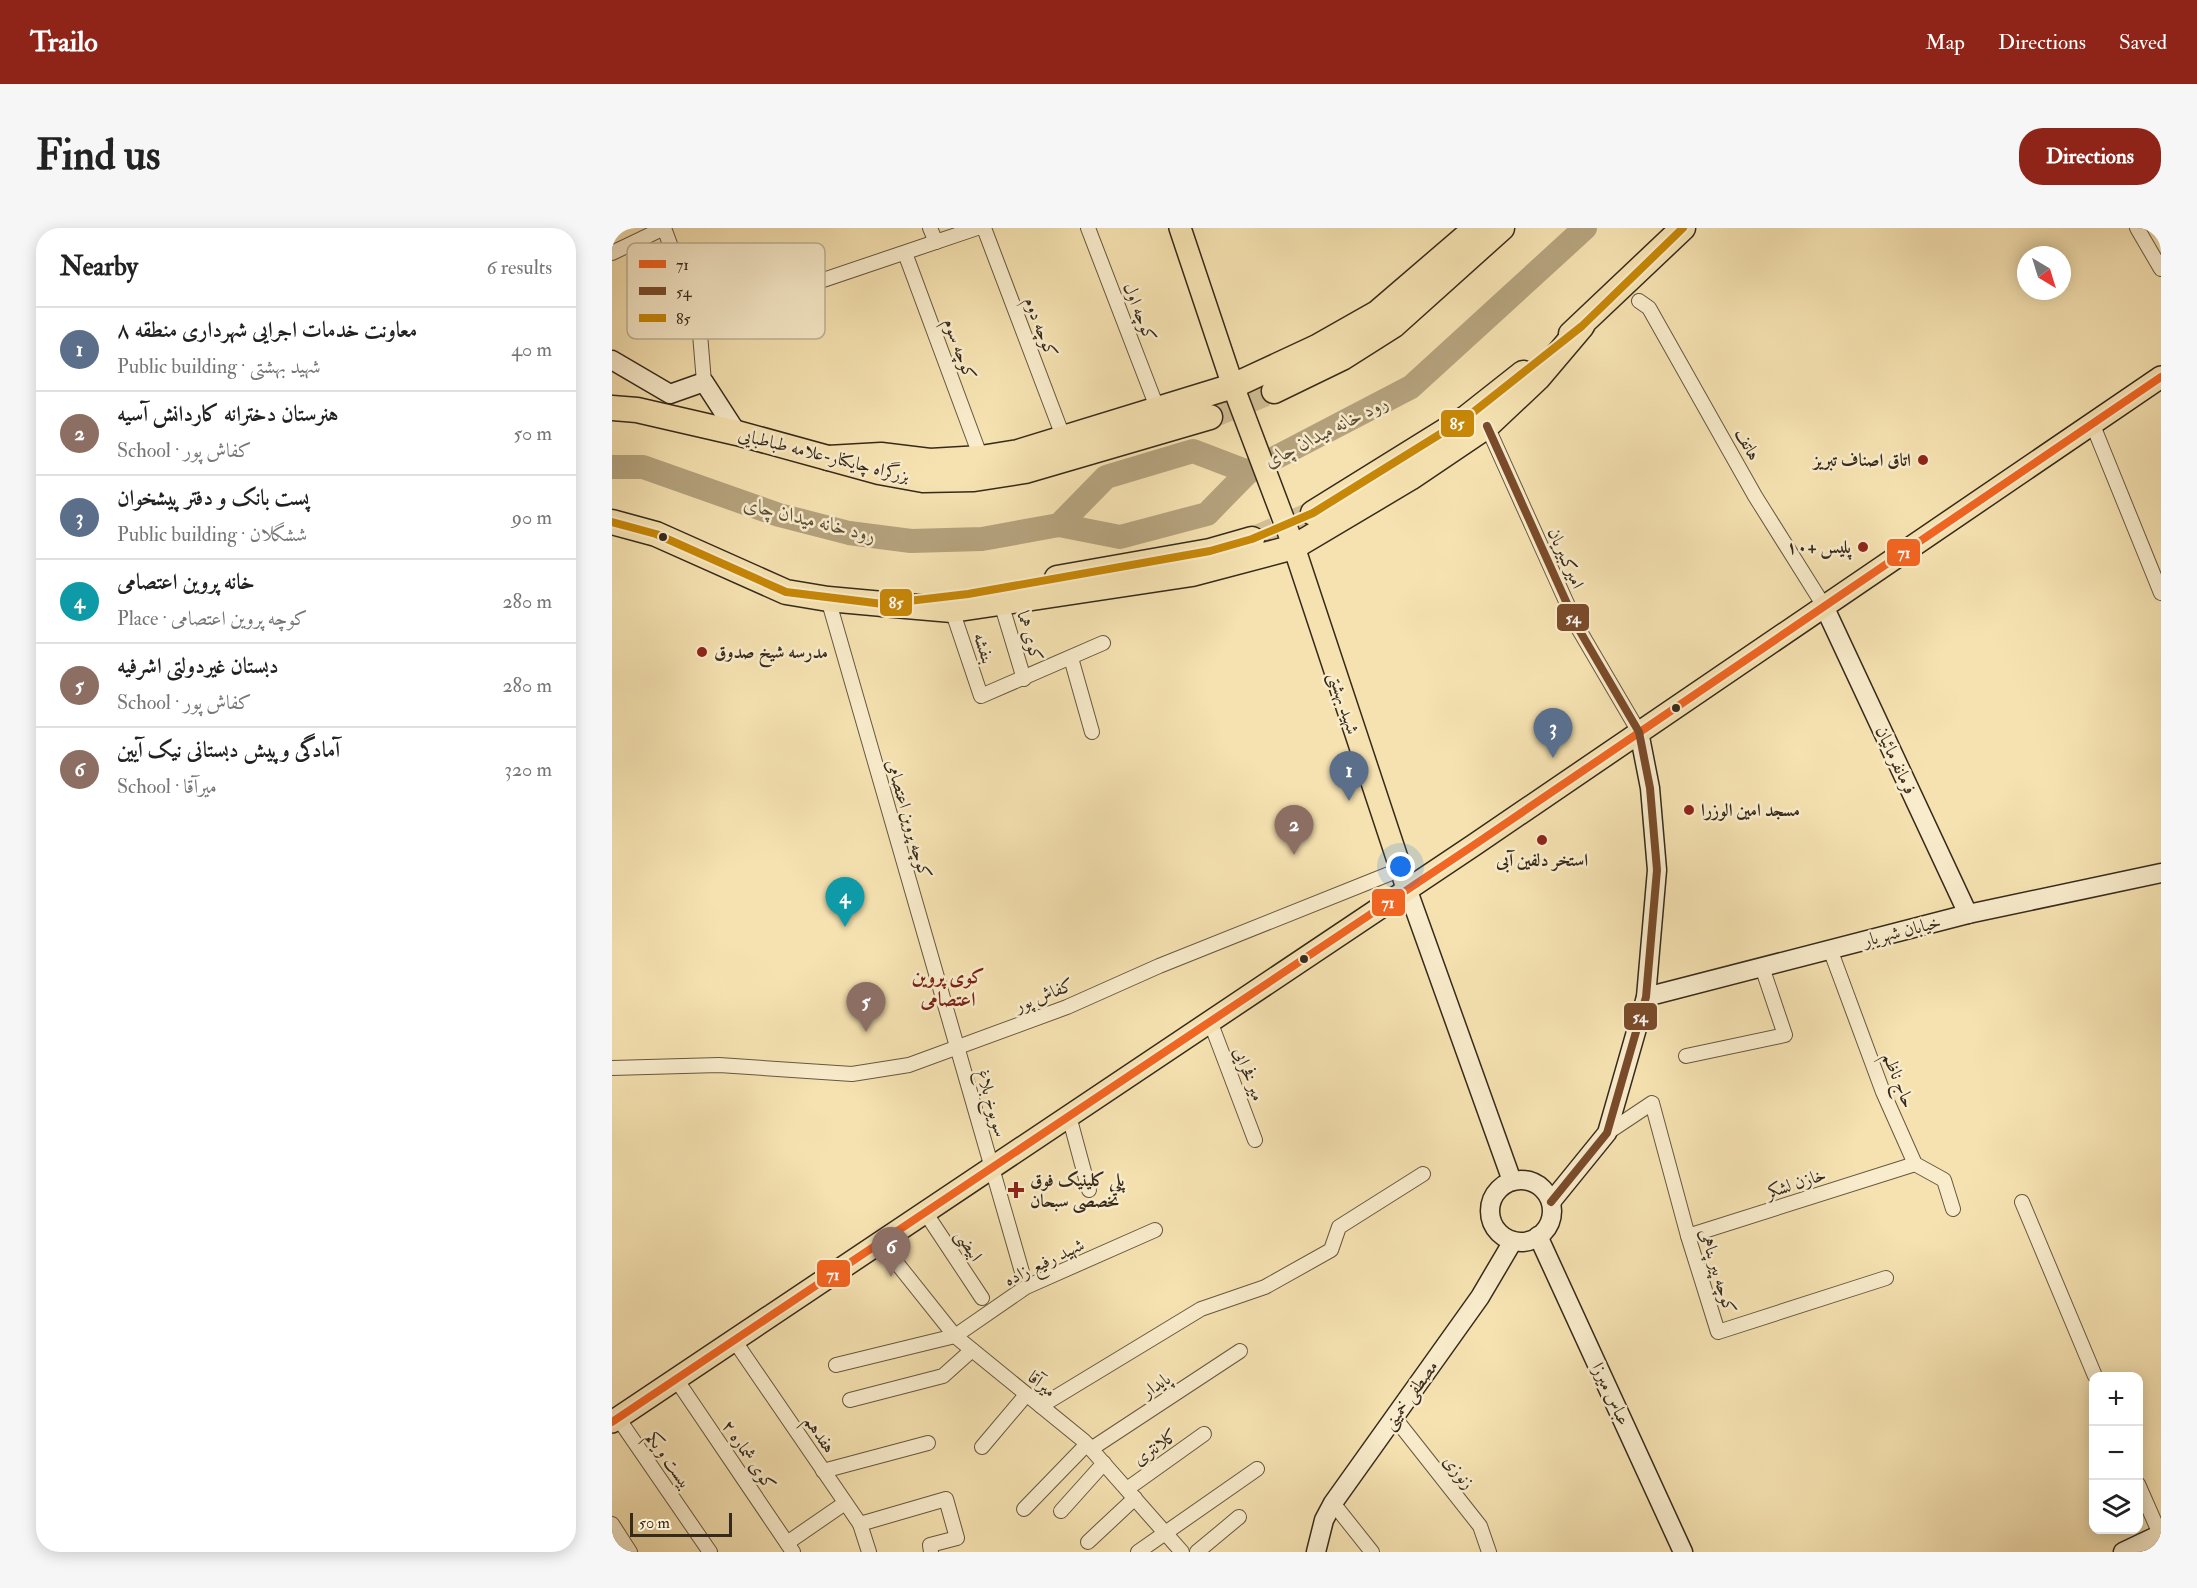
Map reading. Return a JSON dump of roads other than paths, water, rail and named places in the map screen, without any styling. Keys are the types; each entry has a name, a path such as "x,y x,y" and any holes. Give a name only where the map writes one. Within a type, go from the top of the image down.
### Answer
{"highway":[{"path":"828,458 881,455 930,461 981,458 1064,439 1233,386 1317,346 1377,313 1476,228"},
{"path":"1274,391 1342,358 1394,325 1502,228"},
{"path":"612,522 656,534 786,592 828,599 952,610 1192,574 1294,547 1410,478 1487,426 1538,378 1582,326 1683,228"},
{"path":"1313,513 1466,418 1582,326"},
{"name":"بزرگراه چایکنار-علامه طباطبایی","path":"612,408 637,410 737,433 879,472 923,480 974,479 1025,471 1210,417"},
{"path":"883,604 968,594 1210,551 1252,539"}],"main road":[{"path":"1180,228 1233,386"},
{"path":"615,1420 1210,1021 1403,879 1640,732 2161,377"},
{"name":"شهید بهشتى","path":"1233,386 1294,547 1403,879"}],"street":[{"path":"633,243 664,228 670,243"},
{"path":"930,228 936,242"},
{"path":"825,280 977,228"},
{"name":"کوچه دوم","path":"984,228 1064,439"},
{"name":"کوچه اول","path":"1088,228 1158,410"},
{"path":"2137,228 2161,269"},
{"path":"612,253 627,246"},
{"name":"کوچه سوم","path":"905,253 981,458"},
{"name":"هاتف","path":"1639,301 1649,308 1755,496 1824,606"},
{"path":"700,339 704,382 737,433"},
{"path":"612,360 670,394 704,382"},
{"path":"2092,423 2161,593"},
{"name":"امیرکبیریان","path":"1487,426 1578,628 1640,732"},
{"name":"کوچه پروین اعتصامی","path":"828,599 957,1048"},
{"name":"کوی هما","path":"1001,603 1024,680"},
{"name":"فرمانفرمائیان","path":"1824,606 1968,914"},
{"name":"بنفشه","path":"952,610 981,696 1024,680"},
{"path":"1024,680 1103,643"},
{"path":"1071,658 1092,732"},
{"path":"1551,1202 1539,1185 1522,1179 1512,1181 1496,1192 1490,1211 1496,1230 1513,1241 1526,1241 1538,1236 1550,1220 1551,1202 1607,1133 1646,997 1657,870 1650,788 1640,732"},
{"name":"خیابان شهریار","path":"1646,997 1968,914 2161,873"},
{"path":"1403,879 1512,1181"},
{"name":"کفاش پور","path":"612,1068 718,1065 852,1074 909,1065 1067,1007 1159,966 1403,879"},
{"name":"حاج ناظم","path":"1830,949 1883,1092 1915,1164"},
{"path":"1686,1056 1785,1035 1762,967"},
{"name":"میر فخرایی","path":"1210,1021 1255,1140"},
{"name":"سویوخ بلاغ","path":"957,1048 1022,1272"},
{"name":"کوچه پیر پناهی","path":"1607,1133 1652,1103 1688,1236 1718,1332 1887,1278"},
{"path":"1069,1116 1089,1190"},
{"path":"1915,1164 1944,1180 1953,1209"},
{"name":"خازن لشکر","path":"1688,1236 1915,1164"},
{"path":"1041,1406 1201,1310 1265,1287 1331,1250 1339,1227 1423,1174"},
{"path":"2022,1202 2093,1372"},
{"name":"ابیضی","path":"925,1212 982,1298"},
{"name":"شهید رفیع زاده","path":"955,1336 1026,1287 1155,1230"},
{"name":"عباس میرزا","path":"1538,1236 1683,1552"},
{"name":"مصطفی خمینی","path":"1316,1552 1324,1520 1333,1503 1479,1297 1513,1241"},
{"name":"میرآقا","path":"880,1242 955,1336 1089,1447 1182,1552"},
{"path":"836,1365 955,1336"},
{"name":"هفدهم","path":"734,1340 860,1524 868,1552"},
{"path":"850,1400 943,1376 972,1350"},
{"name":"پایدار","path":"1024,1509 1089,1447 1240,1350"},
{"name":"کوی شماره ۲","path":"676,1379 790,1547"},
{"path":"982,1447 1026,1395"},
{"name":"زنوزی","path":"1394,1417 1480,1526 1489,1552"},
{"name":"بیست و یکم","path":"615,1420 710,1552"},
{"name":"کلانتری","path":"1088,1542 1131,1493 1204,1434"},
{"path":"823,1471 928,1443"},
{"path":"1061,1511 1104,1463"},
{"path":"1138,1552 1257,1469"},
{"path":"2123,1552 2160,1534 2143,1494"},
{"path":"860,1524 946,1499 957,1538 930,1545 931,1552"},
{"path":"790,1547 845,1503"},
{"path":"1333,1503 1372,1552"},
{"path":"1197,1552 1239,1517"},
{"path":"612,1524 630,1552"}],"waterway":[{"name":"رود خانه میدان چای","path":"612,467 643,467 779,515 849,533 911,541 982,539 1059,525 1106,477 1193,451 1248,472 1411,387 1585,228"},
{"path":"1059,525 1120,537 1207,514 1248,472"}],"tunnel":[{"path":"1210,417 1274,391"},
{"path":"1252,539 1313,513"}],"place":[{"name":"اتاق اصناف تبریز","path":"1923,460"},
{"name":"پلیس +۱۰","path":"1863,547"},
{"name":"مدرسه شیخ صدوق","path":"702,652"},
{"name":"پست بانک و دفتر پیشخوان","path":"1553,758"},
{"name":"معاونت خدمات اجرایی شهرداری منطقه ۸","path":"1349,801"},
{"name":"مسجد امین الوزرا","path":"1689,810"},
{"name":"استخر دلفین آبی","path":"1542,840"},
{"name":"هنرستان دخترانه کاردانش آسیه","path":"1294,855"},
{"name":"خانه پروین اعتصامی","path":"845,927"},
{"name":"دبستان غیردولتی اشرفیه","path":"866,1032"},
{"name":"پلی کلینیک فوق تخصصی سبحان","path":"1016,1190"},
{"name":"آمادگی وپیش دبستانی نیک آیین","path":"891,1277"}],"district":[{"name":"کوی پروین اعتصامی","path":"948,988"}]}
